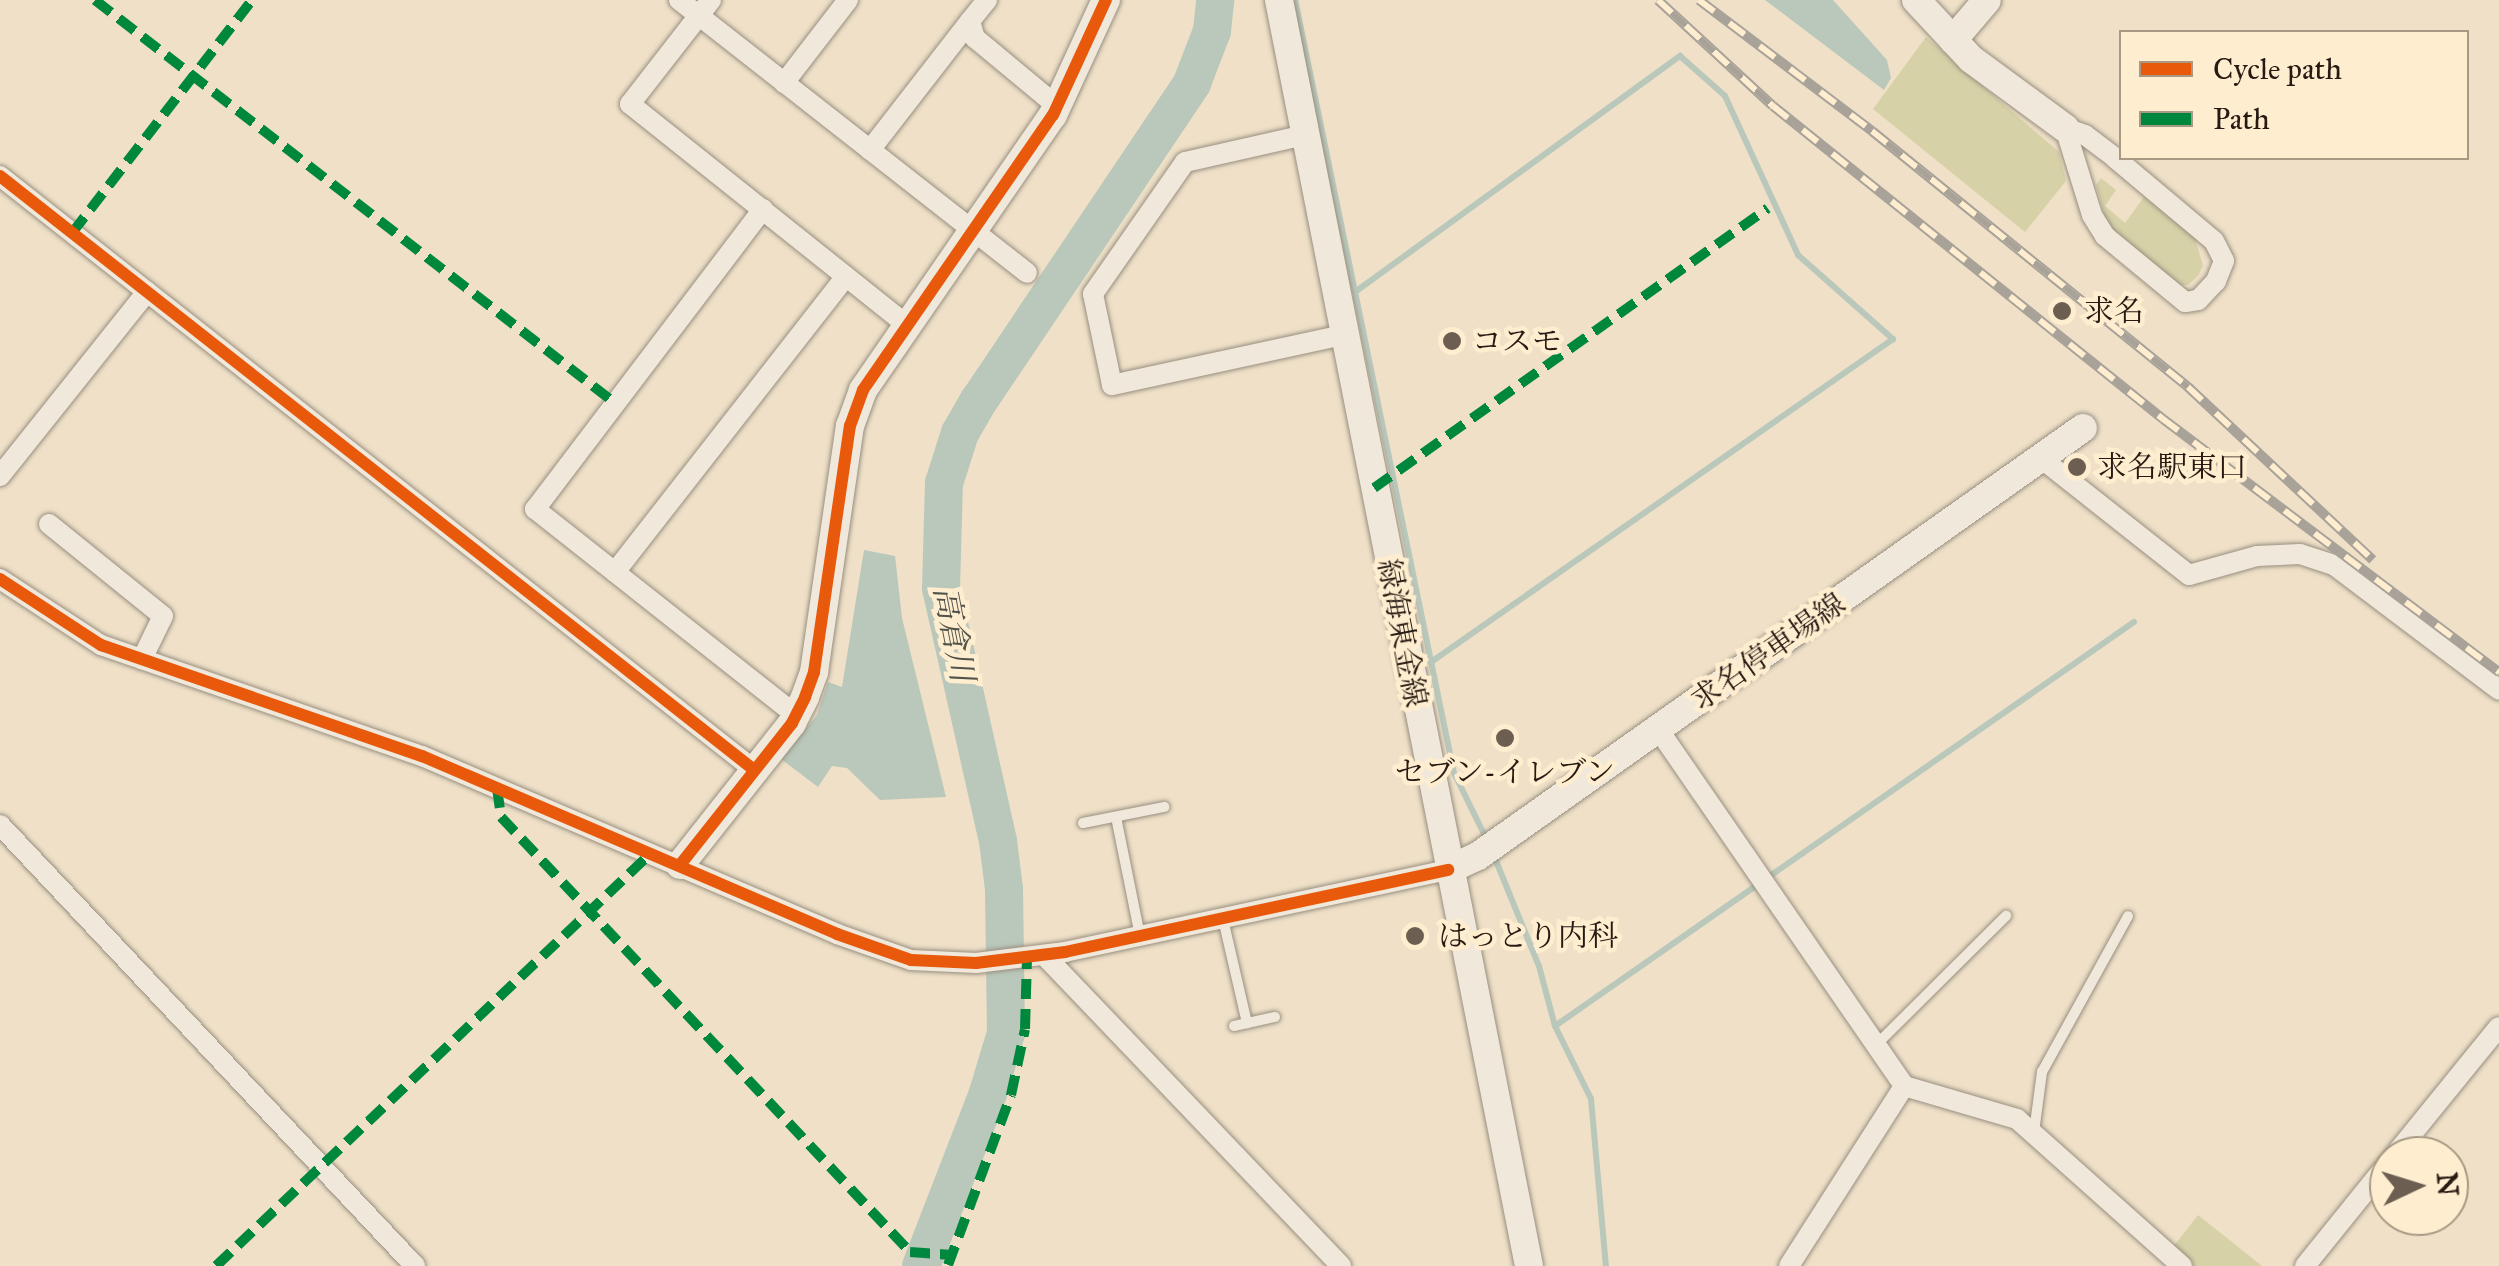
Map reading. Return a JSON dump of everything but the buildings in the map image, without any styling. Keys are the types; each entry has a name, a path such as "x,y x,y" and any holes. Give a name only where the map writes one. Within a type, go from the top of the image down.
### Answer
{"main road":[{"path":"680,865 796,715 814,672 850,426 872,372 1057,106 1106,0"},
{"name":"緑海東金線","path":"1279,0 1529,1266"},
{"path":"1916,0 1952,40 2065,128"},
{"path":"1952,40 1986,0"},
{"name":"求名停車場線","path":"1448,870 1478,856 2084,428"}],"street":[{"path":"679,0 705,8 784,83 1027,273"},
{"path":"784,83 848,0"},
{"path":"870,150 987,0"},
{"path":"705,8 630,104 906,324"},
{"path":"970,21 974,38 1057,106"},
{"path":"2065,128 2100,147 2214,240 2224,261 2216,281 2198,300 2185,302 2105,236 2092,214 2065,128"},
{"path":"1305,135 1184,162 1093,294 1112,385 1344,335"},
{"path":"0,176 753,769"},
{"path":"763,209 535,509 796,715"},
{"path":"615,572 846,276"},
{"path":"0,476 147,292"},
{"path":"2042,459 2188,575 2257,556 2300,554 2334,565 2499,690"},
{"path":"50,524 163,616 142,660"},
{"path":"0,579 66,626 142,660 422,756 837,934 911,960 976,963 1044,955 1448,870"},
{"path":"1658,729 1904,1086 2017,1120 2182,1266"},
{"path":"0,825 415,1266"},
{"path":"1044,955 1341,1266"},
{"path":"2410,1136 2499,1027"},
{"path":"1789,1266 1904,1086"},
{"path":"2305,1266 2369,1187"}],"lane":[{"path":"1083,824 1164,807"},
{"path":"1116,816 1140,936"},
{"path":"1874,1046 2006,916"},
{"path":"2034,1133 2042,1072 2128,916"},
{"path":"1223,918 1246,1024"},
{"path":"1234,1026 1275,1017"}],"shaded area":[{"path":"1765,0 1833,0 1887,60 1891,78 1884,90"},
{"path":"1926,37 2059,152 2066,181 2025,232 1873,109"},
{"path":"2101,178 2116,190 2105,206 2125,223 2144,197 2195,238 2203,266 2188,285 2173,285 2107,224 2096,185"},
{"path":"864,550 895,556 902,618 946,797 880,800 847,768 832,766 818,787 781,759 817,715 828,682 842,687"},
{"path":"2198,1215 2262,1266 2194,1266 2173,1247"}],"waterway":[{"name":"高倉川","path":"921,1266 988,1093 1006,1033 1004,889 998,841 941,589 944,483 960,433 980,399 1192,83 1212,31 1215,0"},
{"path":"1295,0 1454,773 1487,840"},
{"path":"1355,292 1680,56 1725,96 1798,255 1893,339 1431,662"},
{"path":"1494,856 1539,966 1555,1026 2134,622"},
{"path":"1555,1026 1591,1099 1606,1266"}],"railway":[{"path":"1658,0 1773,106 2163,419 2499,672"},
{"path":"1699,0 1872,131 2188,387 2373,560"}],"marked path":[{"path":"95,0 615,403"},
{"path":"72,233 252,0"},
{"path":"1374,488 1768,208"},
{"path":"497,788 501,817 910,1252 952,1255"},
{"path":"216,1266 651,853"},
{"path":"948,1265 1011,1095 1025,1029 1027,958"}],"cycle path":[{"path":"680,865 792,723 805,697 814,672 850,426 863,390 1053,115 1106,0"},
{"path":"0,176 753,769"},
{"path":"0,579 101,645 422,756 837,934 911,960 976,963 1065,952 1448,870"}],"place":[{"name":"求名","path":"2062,311"},
{"name":"コスモ","path":"1452,341"},
{"name":"求名駅東口","path":"2077,467"},
{"name":"セブン-イレブン","path":"1505,738"},
{"name":"はっとり内科","path":"1415,936"}]}
